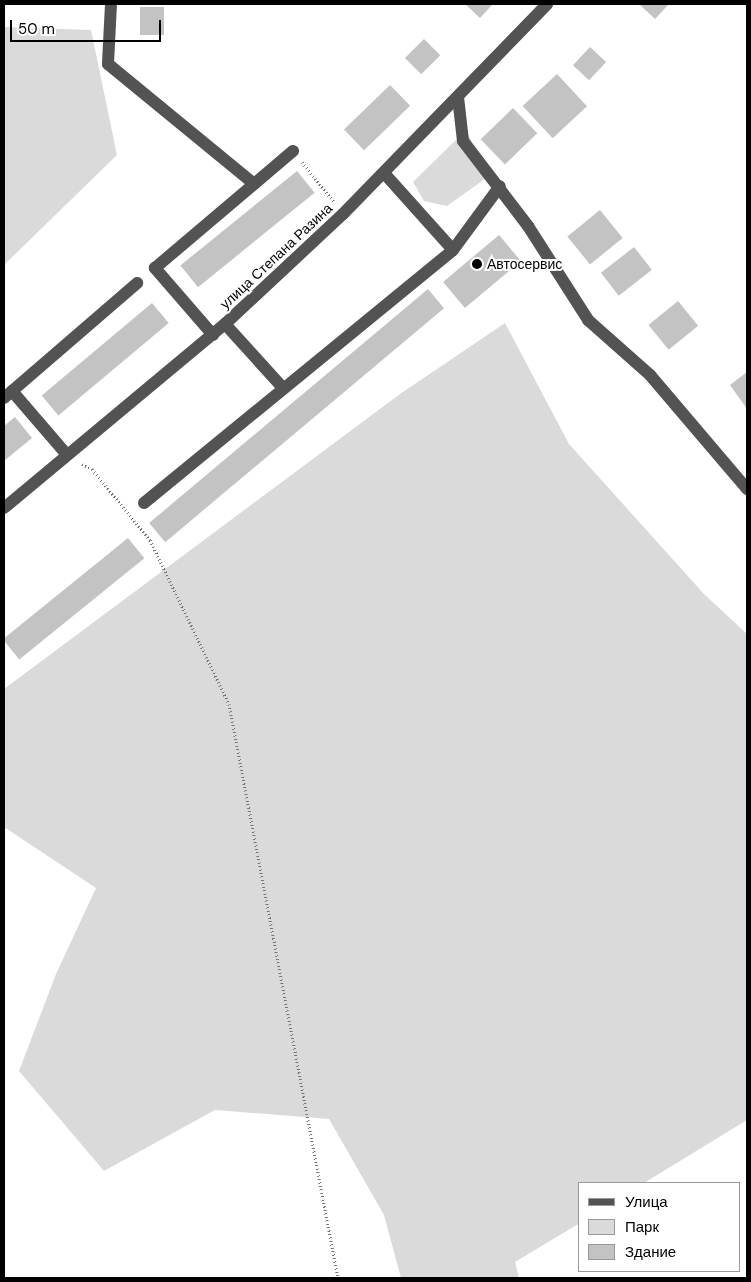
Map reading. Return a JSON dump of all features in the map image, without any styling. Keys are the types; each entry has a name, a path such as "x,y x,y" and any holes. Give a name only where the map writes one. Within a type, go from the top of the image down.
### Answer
{"street":[{"path":"112,4 108,64 254,184"},
{"name":"улица Степана Разина","path":"4,508 225,324 384,173 547,4"},
{"path":"458,97 463,141 500,186 588,320 650,375 747,490"},
{"path":"213,335 155,268 293,151"},
{"path":"384,173 453,250"},
{"path":"144,503 282,388 453,250 500,186"},
{"path":"67,455 8,394 137,283"},
{"path":"225,324 282,388"}],"path":[{"path":"293,151 334,202"},
{"path":"327,209 341,196"},
{"path":"67,455 92,469 150,540 229,704 338,1278"}],"green space":[{"path":"4,27 91,30 117,155 4,265"},
{"path":"466,130 489,176 447,206 424,201 413,182"},
{"path":"505,323 569,444 704,594 747,634 747,1120 646,1182 578,1182 578,1224 515,1262 519,1278 401,1278 384,1215 329,1119 215,1110 104,1171 19,1071 56,974 96,888 4,827 4,689 400,394"}],"building":[{"path":"465,4 491,4 492,5 480,18"},
{"path":"639,4 669,4 655,19"},
{"path":"140,7 164,7 164,35 140,35"},
{"path":"424,39 440,55 421,74 405,58"},
{"path":"590,47 606,62 589,80 573,65"},
{"path":"557,74 587,106 553,138 523,106"},
{"path":"390,85 410,106 364,150 344,129"},
{"path":"513,108 537,133 505,164 481,139"},
{"path":"297,171 315,193 198,287 180,265"},
{"path":"600,210 623,238 590,264 567,236"},
{"path":"499,235 521,261 465,308 443,282"},
{"path":"634,247 652,270 619,296 601,273"},
{"path":"428,289 444,308 165,542 149,523"},
{"path":"678,301 698,326 669,350 648,325"},
{"path":"152,303 169,323 58,415 42,396"},
{"path":"747,372 747,409 730,385"},
{"path":"15,417 32,438 4,461 4,426"},
{"path":"128,538 144,558 19,660 4,638"}],"place":[{"name":"Автосервис","path":"477,264"}]}
